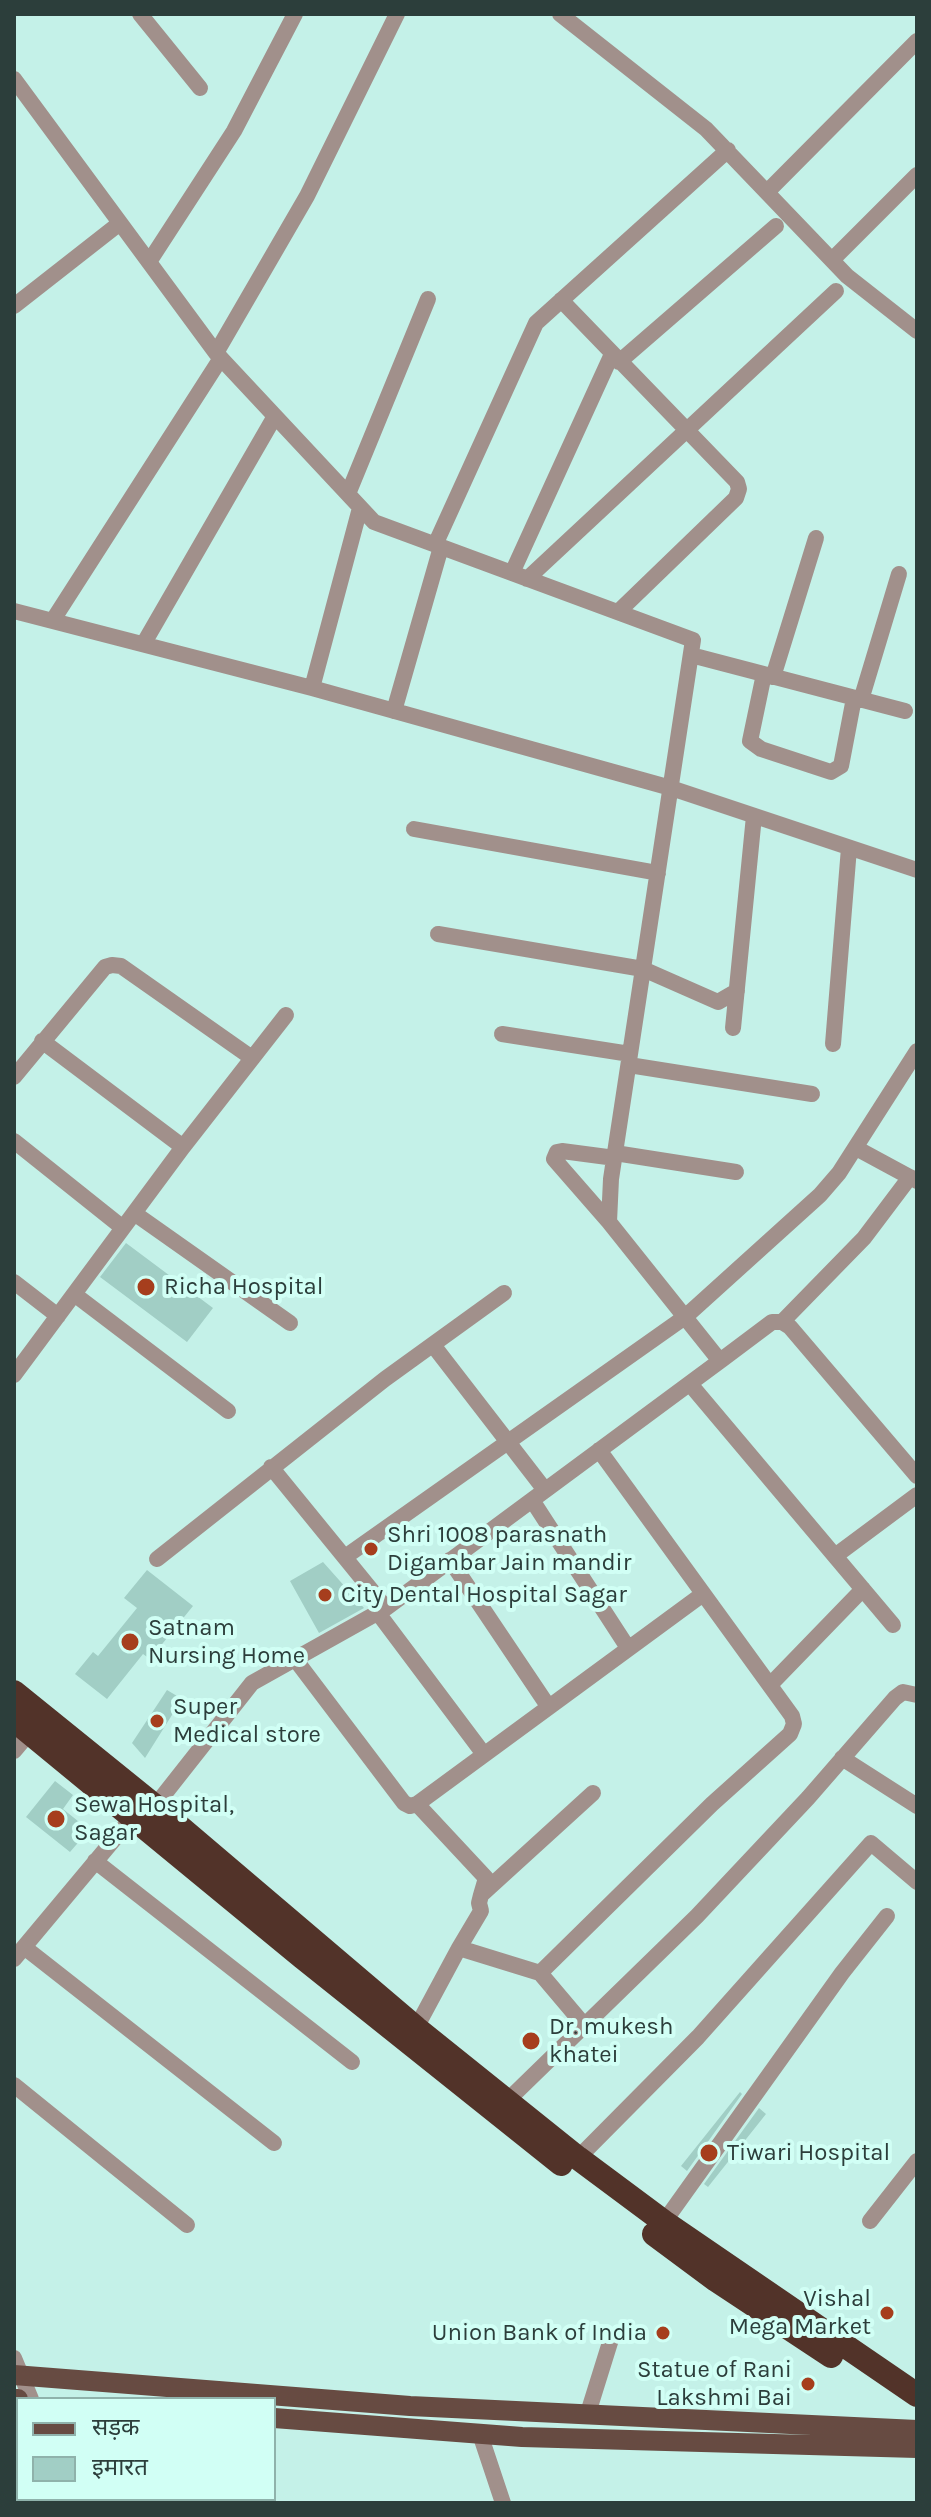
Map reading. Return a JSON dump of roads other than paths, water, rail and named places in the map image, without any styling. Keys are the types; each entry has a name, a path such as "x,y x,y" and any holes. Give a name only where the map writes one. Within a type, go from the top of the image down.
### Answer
{"highway":[{"path":"14,1692 155,1806 416,2028 578,2158 664,2222 917,2395"},
{"path":"22,1726 131,1819 508,2124 716,2280 917,2412"}],"main road":[{"path":"17,2369 410,2406 917,2430"},
{"path":"276,2418 480,2434 917,2448"}],"street":[{"path":"140,14 200,88"},
{"path":"149,262 234,131 295,14"},
{"path":"53,620 218,356 307,196 397,14"},
{"path":"560,14 706,129 861,289 917,331"},
{"path":"768,191 917,41"},
{"path":"14,79 218,356 374,522 693,640 615,1156 609,1222"},
{"path":"394,711 438,546 536,323 728,150"},
{"path":"832,260 917,175"},
{"path":"14,306 120,223"},
{"path":"520,576 615,358 776,226"},
{"path":"520,576 836,291"},
{"path":"348,494 428,299"},
{"path":"561,300 737,482 739,489 736,498 618,612"},
{"path":"144,643 275,416"},
{"path":"312,688 360,508"},
{"path":"816,538 768,676 750,741 761,749 831,772 841,766 858,699 899,574"},
{"path":"14,611 312,688 671,788 849,848 916,866"},
{"path":"691,655 905,711"},
{"path":"733,1028 754,816"},
{"path":"414,829 658,873"},
{"path":"833,1044 849,848"},
{"path":"438,934 643,969 718,1002 737,991"},
{"path":"14,1077 105,967 112,965 121,966 252,1058"},
{"path":"14,1375 183,1147 286,1015"},
{"path":"502,1034 812,1094"},
{"path":"42,1041 183,1147"},
{"path":"345,1557 685,1317 820,1195 856,1148 917,1051"},
{"path":"14,1141 123,1228"},
{"path":"782,1322 864,1238 914,1179 856,1148"},
{"path":"720,1361 609,1222 554,1159 554,1155 562,1151 736,1172"},
{"path":"134,1213 290,1323"},
{"path":"14,1282 58,1316"},
{"path":"157,1559 271,1467 504,1293"},
{"path":"74,1294 228,1411"},
{"path":"274,2143 19,1953 131,1819 155,1806 252,1683 382,1611 772,1322 782,1322 790,1327 917,1476"},
{"path":"433,1345 508,1443 628,1648"},
{"path":"690,1384 893,1625"},
{"path":"540,1973 712,1804 790,1734 794,1724 792,1716 770,1685 599,1450"},
{"path":"271,1467 345,1557 483,1753"},
{"path":"835,1556 917,1495"},
{"path":"450,1560 548,1706"},
{"path":"770,1685 863,1589"},
{"path":"295,1659 404,1803 410,1806 417,1804 703,1594"},
{"path":"508,2100 697,1916 895,1698 903,1692 917,1695"},
{"path":"14,1751 22,1726"},
{"path":"842,1758 917,1806"},
{"path":"481,1895 593,1793"},
{"path":"416,2028 481,1911 486,1878 417,1804"},
{"path":"578,2158 698,2037 871,1843 917,1882"},
{"path":"95,1861 352,2062"},
{"path":"664,2222 832,1986 887,1916"},
{"path":"459,1948 540,1973 584,2025"},
{"path":"14,2085 187,2225"},
{"path":"870,2221 917,2161"},
{"path":"588,2413 612,2336"},
{"path":"17,2369 30,2397"},
{"path":"480,2434 503,2503"}],"place":[{"name":"Richa Hospital","path":"146,1287"},
{"name":"Shri 1008 parasnath Digambar Jain mandir","path":"371,1549"},
{"name":"City Dental Hospital Sagar","path":"325,1595"},
{"name":"Satnam Nursing Home","path":"130,1642"},
{"name":"Super Medical store","path":"157,1721"},
{"name":"Sewa Hospital, Sagar","path":"56,1819"},
{"name":"Dr. mukesh khatei","path":"531,2041"},
{"name":"Tiwari Hospital","path":"709,2153"},
{"name":"Vishal Mega Market","path":"887,2313"},
{"name":"Union Bank of India","path":"663,2333"},
{"name":"Statue of Rani Lakshmi Bai","path":"808,2384"}]}
